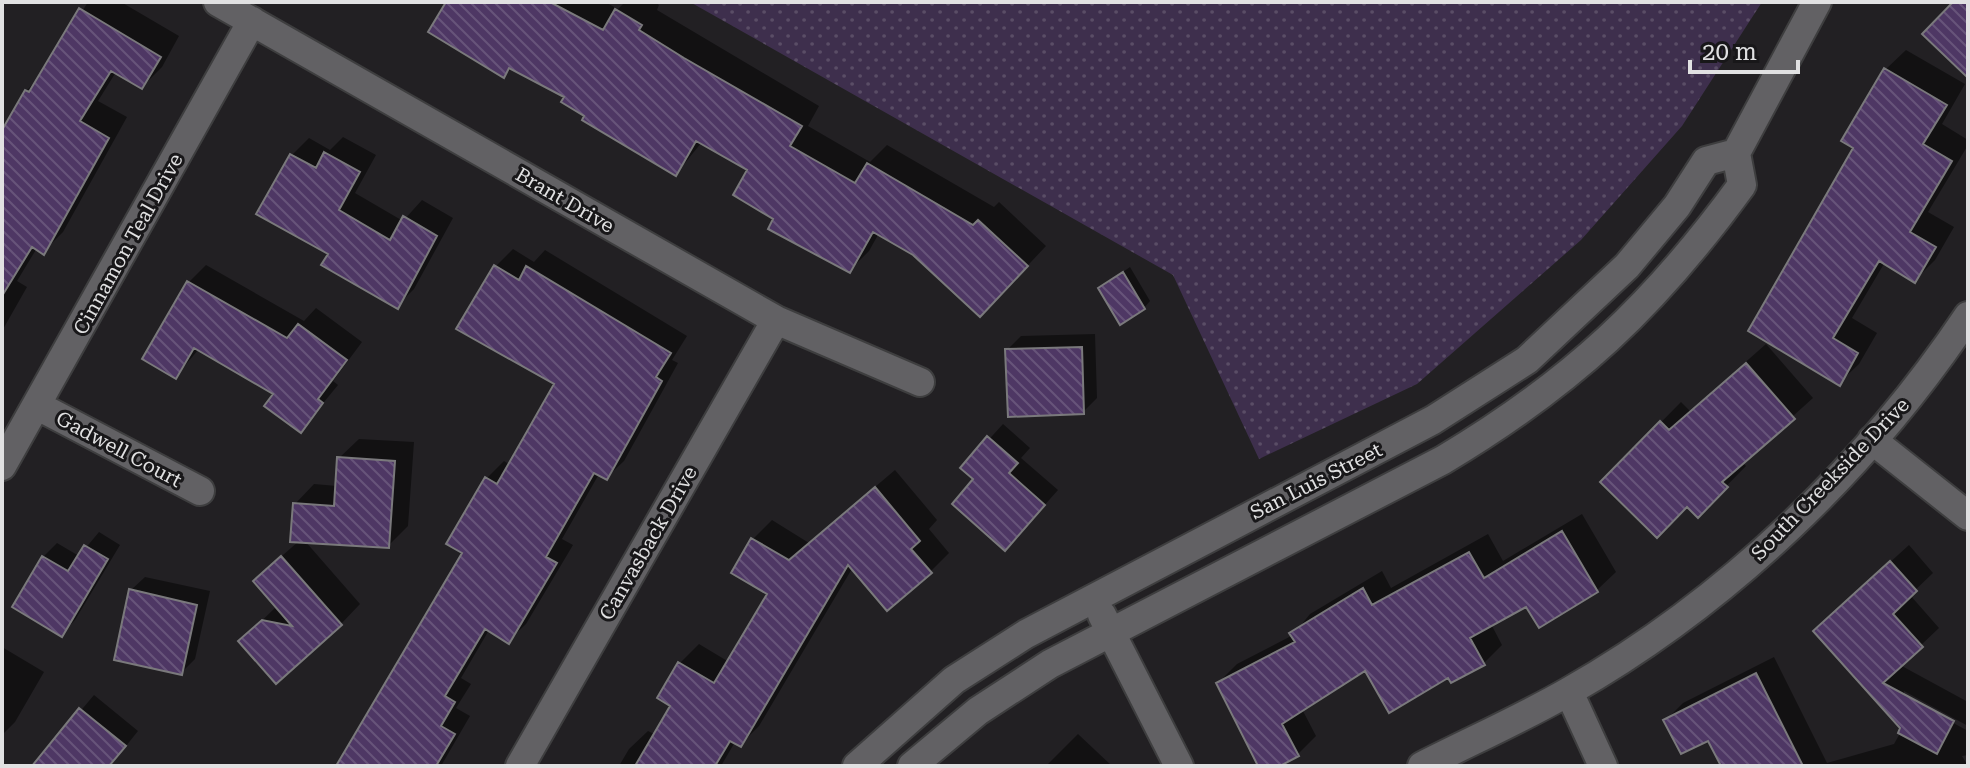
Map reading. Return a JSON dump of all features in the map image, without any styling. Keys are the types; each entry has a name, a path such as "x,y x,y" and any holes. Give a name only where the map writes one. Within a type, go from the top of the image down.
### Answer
{"street":[{"name":"Brant Drive","path":"218,2 776,320 920,382"},
{"path":"1736,153 1817,2"},
{"name":"Cinnamon Teal Drive","path":"2,466 252,21"},
{"name":"San Luis Street","path":"857,766 954,680 1092,597 1433,420 1527,360 1627,266 1677,206 1706,161 1736,153 1742,185 1709,229 1658,293 1549,391 1443,460 1111,630 978,711 912,766"},
{"name":"South Creekside Drive","path":"1422,766 1569,692 1659,635 1758,557 1872,440 1937,362 1968,316"},
{"name":"Canvasback Drive","path":"520,766 776,320"},
{"name":"Gadwell Court","path":"38,406 200,491"},
{"path":"1872,440 1968,516"},
{"path":"1092,597 1179,766"},
{"path":"1569,692 1603,766"}],"shaded area":[{"path":"690,2 1762,2 1682,126 1581,240 1417,384 1259,459 1173,275"}],"building":[{"path":"446,2 550,2 603,30 615,9 642,25 639,30 802,126 790,146 855,183 867,163 973,225 978,220 1028,266 980,317 913,255 873,232 850,273 768,229 773,219 733,195 747,170 696,141 676,176 582,120 584,116 561,102 564,97 509,68 504,78 428,32"},
{"path":"1953,2 1968,2 1968,78 1922,34"},
{"path":"79,8 161,57 142,89 111,71 80,121 109,138 44,255 32,247 2,296 2,130 25,90 29,92"},
{"path":"1884,68 1947,105 1923,144 1952,161 1910,232 1936,247 1915,283 1879,261 1833,338 1858,353 1840,386 1748,331 1853,148 1841,141"},
{"path":"324,152 360,172 339,210 390,240 403,216 437,236 398,309 321,265 328,254 256,214 290,154 316,168"},
{"path":"494,265 519,280 526,266 671,353 656,377 662,381 607,480 594,473 546,557 557,563 509,644 485,629 445,696 455,702 441,726 455,734 436,766 336,766 462,553 446,544 485,477 497,484 554,384 456,329"},
{"path":"1123,272 1145,309 1120,325 1098,288"},
{"path":"187,281 287,338 298,324 347,360 318,399 323,403 301,433 264,406 273,394 194,348 176,379 142,359"},
{"path":"1082,347 1084,414 1008,417 1005,349"},
{"path":"1746,363 1795,419 1722,482 1728,487 1698,518 1687,507 1657,538 1600,482 1660,421 1669,430"},
{"path":"987,436 1018,463 1009,473 1045,505 1005,551 952,504 973,479 960,468"},
{"path":"337,457 395,461 389,548 290,542 293,503 334,506"},
{"path":"875,487 920,541 911,549 932,573 887,611 848,565 741,747 730,741 715,766 635,766 670,706 657,698 678,662 714,683 767,594 731,573 751,538 789,560"},
{"path":"1562,531 1598,592 1539,628 1526,607 1470,638 1485,665 1451,683 1448,678 1389,713 1365,671 1282,724 1299,756 1280,766 1258,766 1216,683 1295,642 1289,633 1363,588 1372,605 1469,552 1484,578"},
{"path":"84,545 108,559 62,637 12,607 42,556 68,571"},
{"path":"281,556 342,625 276,684 238,641 262,620 292,626 253,581"},
{"path":"1890,561 1917,591 1893,614 1923,647 1883,683 1954,721 1937,754 1898,733 1900,728 1813,631"},
{"path":"129,589 197,605 182,675 114,660"},
{"path":"1756,673 1803,766 1721,766 1708,741 1681,754 1663,720"},
{"path":"79,708 126,746 109,766 32,766"}]}
